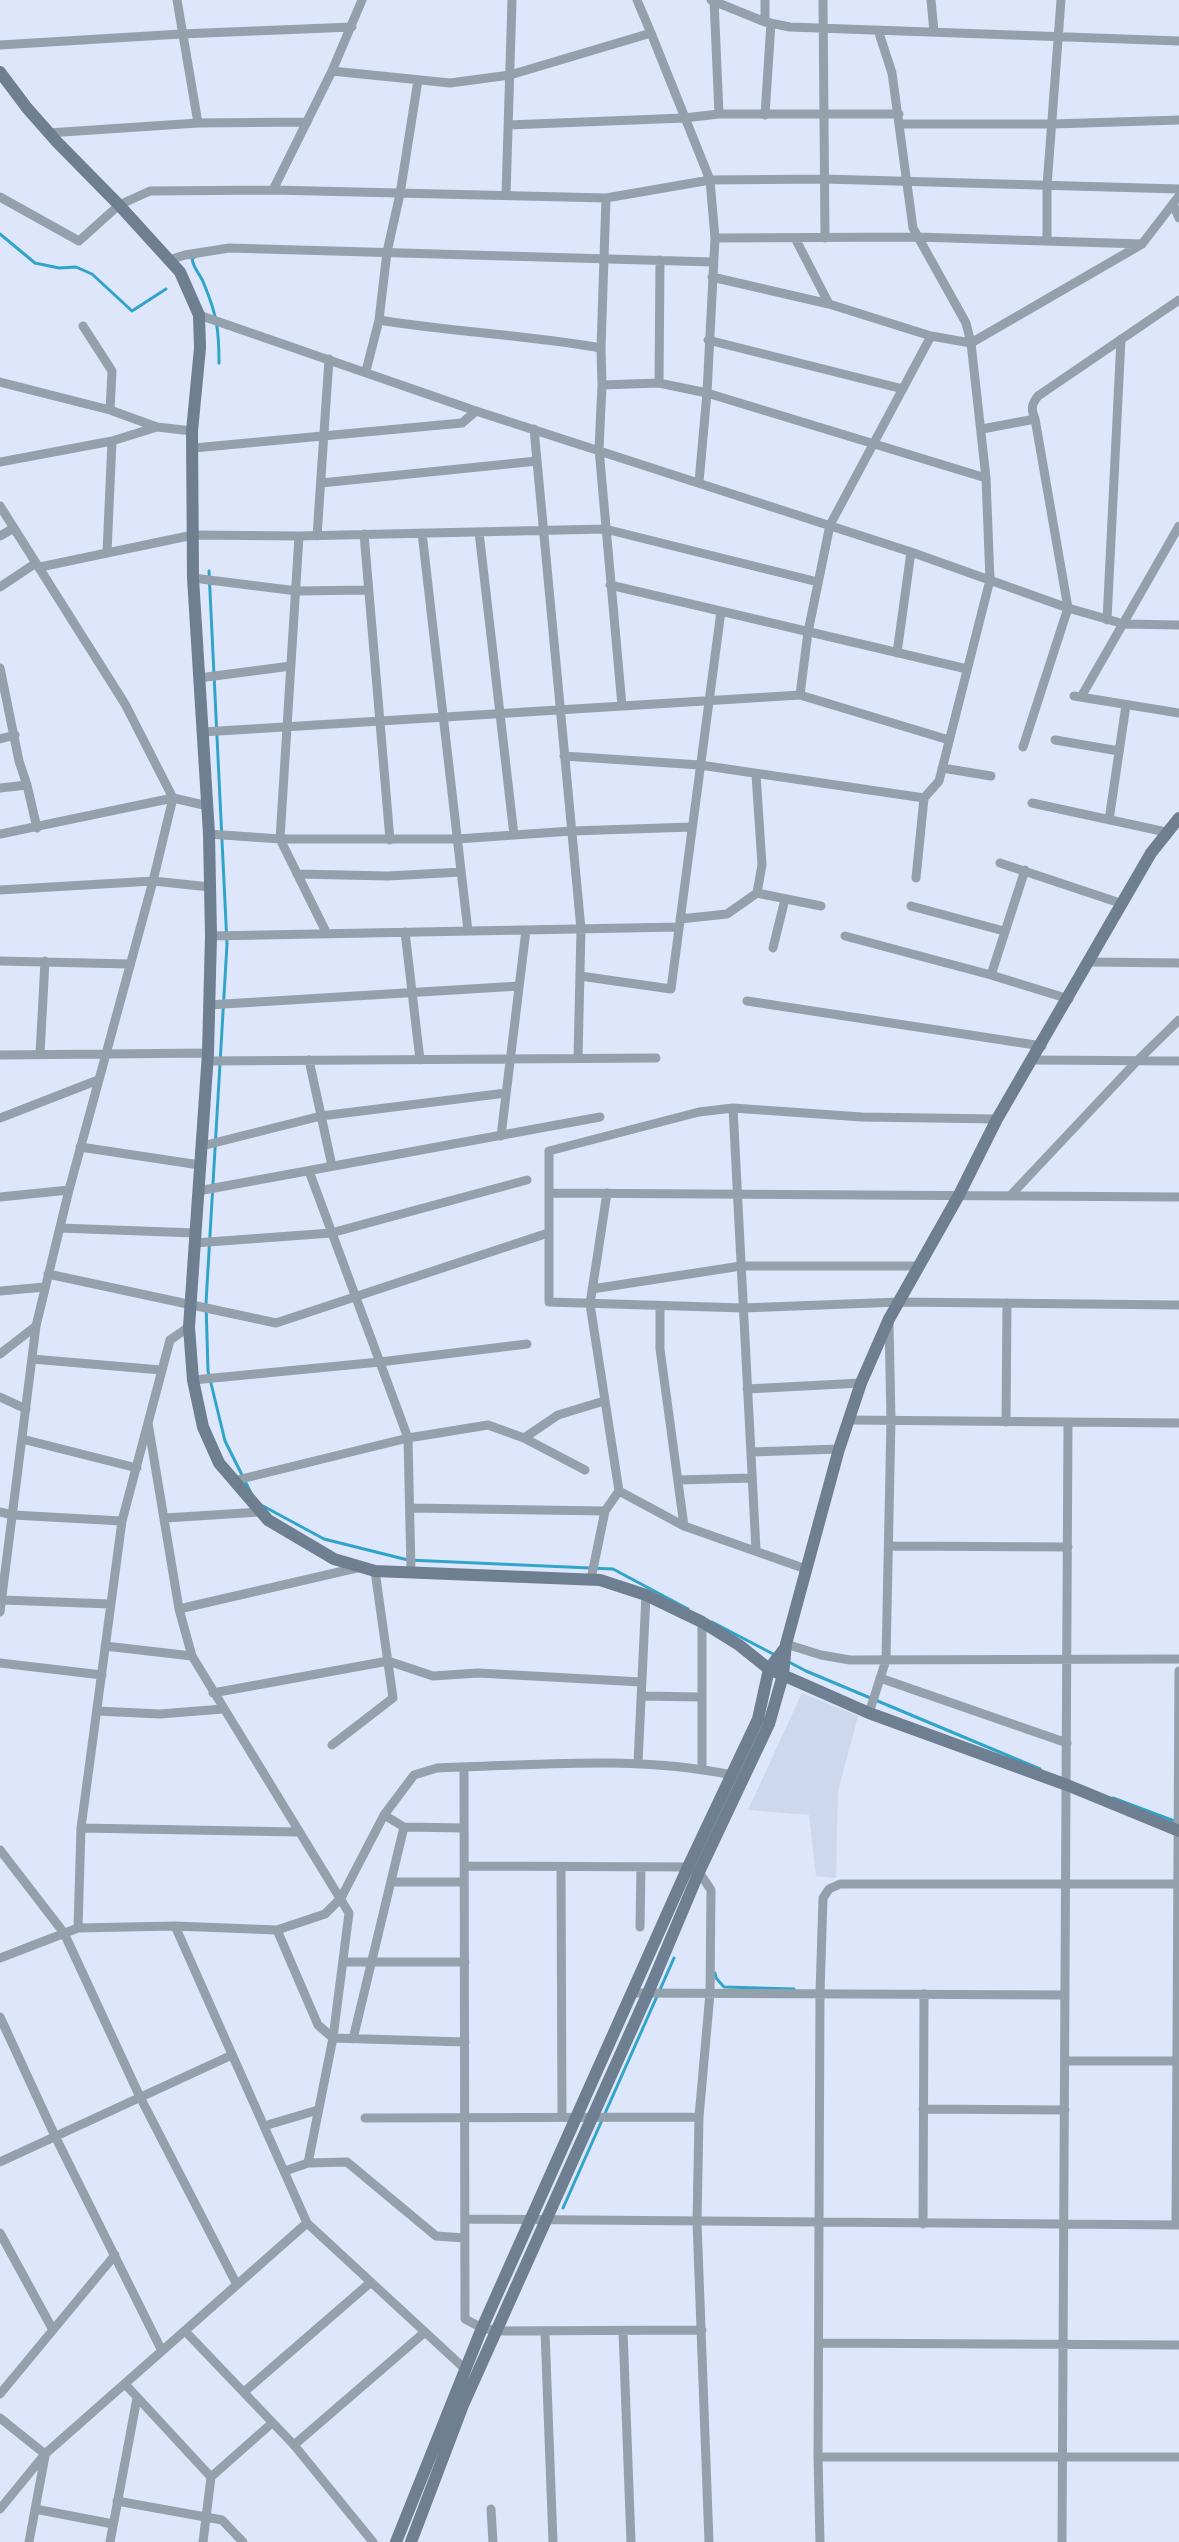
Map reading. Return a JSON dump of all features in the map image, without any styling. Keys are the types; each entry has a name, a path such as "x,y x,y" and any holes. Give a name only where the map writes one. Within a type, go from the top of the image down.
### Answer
{"main road":[{"path":"0,72 48,133 119,205 180,273 199,315 200,348 192,431 194,448 193,535 199,678 208,806 211,936 207,1057 189,1327 193,1380 203,1427 219,1463 232,1481 268,1520 334,1559 375,1571 591,1579 646,1595 702,1622 739,1645 769,1669 869,1713 1066,1785 1179,1831"},
{"path":"396,2542 482,2328 633,1993 769,1724 783,1675 785,1646 839,1449 861,1383 889,1319 959,1195 997,1119 1034,1060 1151,853 1179,818"},
{"path":"411,2542 463,2405 648,1993 694,1869 732,1775 758,1719 769,1669 785,1646"}],"street":[{"path":"177,0 198,123"},
{"path":"273,190 332,71 362,0"},
{"path":"506,195 512,0"},
{"path":"637,0 710,180 715,238 707,393 699,482"},
{"path":"719,114 713,0 768,22 790,27 1179,41"},
{"path":"765,0 768,22 765,115"},
{"path":"823,0 825,238"},
{"path":"931,0 934,33"},
{"path":"1047,241 1047,186 1061,0"},
{"path":"0,45 352,27"},
{"path":"878,30 892,73 913,228 966,323 971,343 986,478 990,580 939,781 924,798 916,878"},
{"path":"332,71 450,83 510,75 651,33"},
{"path":"366,371 379,320 387,252 400,194 418,80"},
{"path":"508,125 684,118 719,114 765,115 824,112 900,119 1053,124 1179,120"},
{"path":"48,133 198,123 307,122"},
{"path":"0,197 79,241 119,205 150,191 273,190 606,198 710,180 824,179 1179,189"},
{"path":"606,198 599,449 622,706"},
{"path":"1176,200 1179,218"},
{"path":"712,277 829,304 931,336 971,343 1142,244 1176,200"},
{"path":"715,238 917,237 1142,244"},
{"path":"795,238 829,304"},
{"path":"169,260 229,248 713,262"},
{"path":"659,383 660,260"},
{"path":"1023,747 1068,608 1035,419 1031,409 1038,396 1179,300"},
{"path":"199,315 476,411 911,552 1068,608 1124,624 1179,625"},
{"path":"379,320 422,327 553,340 601,348"},
{"path":"83,326 112,371 110,410"},
{"path":"800,695 808,632 830,525 931,336"},
{"path":"1107,620 1120,339"},
{"path":"708,340 903,389"},
{"path":"318,536 329,359"},
{"path":"0,382 110,410 157,427 192,431"},
{"path":"602,385 659,383 707,393 986,478"},
{"path":"194,448 462,423 476,411"},
{"path":"982,429 1035,419"},
{"path":"0,462 112,441 157,427"},
{"path":"534,429 581,929 578,1058"},
{"path":"107,552 112,441"},
{"path":"321,483 537,461"},
{"path":"0,506 125,704 173,798 153,881 80,1147 36,1326 0,1612"},
{"path":"1179,526 1124,624 1078,696 1179,713"},
{"path":"0,536 14,528"},
{"path":"0,587 38,565 193,535 318,536 605,529 818,582"},
{"path":"479,532 514,836"},
{"path":"422,533 468,931"},
{"path":"364,534 390,840"},
{"path":"299,536 280,839 327,934"},
{"path":"897,653 911,552"},
{"path":"194,578 297,591 368,590"},
{"path":"610,585 967,669"},
{"path":"580,976 671,989 721,611"},
{"path":"199,678 291,666"},
{"path":"0,668 37,828"},
{"path":"203,732 800,695 949,740"},
{"path":"1109,820 1126,705"},
{"path":"0,739 15,735"},
{"path":"1055,740 1119,751"},
{"path":"564,756 700,765 924,798"},
{"path":"942,768 992,776"},
{"path":"211,936 581,929 680,923 727,914 757,893 762,865 756,774"},
{"path":"0,788 27,785"},
{"path":"0,834 173,798 208,806"},
{"path":"1032,803 1166,832"},
{"path":"209,834 280,839 390,840 457,839 572,831 692,827"},
{"path":"1000,864 1025,870 1123,904"},
{"path":"991,975 1025,870"},
{"path":"297,874 388,876 461,872"},
{"path":"0,890 153,881 210,887"},
{"path":"757,893 821,906"},
{"path":"773,948 785,899"},
{"path":"911,906 1004,930"},
{"path":"501,1136 526,930"},
{"path":"405,932 420,1060"},
{"path":"845,936 991,975 1069,999"},
{"path":"0,961 130,964"},
{"path":"40,1054 45,961"},
{"path":"1090,962 1179,963"},
{"path":"208,1005 519,986"},
{"path":"747,1001 1042,1046"},
{"path":"1010,1196 1137,1061 1179,1020"},
{"path":"0,1055 105,1054 309,1060 656,1058"},
{"path":"309,1060 332,1166"},
{"path":"1034,1060 1179,1061"},
{"path":"0,1118 98,1080"},
{"path":"201,1146 321,1116 506,1093"},
{"path":"733,1108 756,1550"},
{"path":"997,1119 861,1117 733,1108 699,1112 549,1151 549,1302 743,1308 899,1302 1179,1305"},
{"path":"198,1191 600,1117"},
{"path":"80,1147 200,1165"},
{"path":"309,1171 408,1438 411,1572"},
{"path":"60,1228 195,1238 331,1233 527,1180"},
{"path":"0,1197 69,1190"},
{"path":"549,1192 1179,1197"},
{"path":"591,1579 605,1511 620,1491 590,1304 607,1193"},
{"path":"48,1274 276,1323 548,1233"},
{"path":"592,1289 741,1266 919,1266"},
{"path":"0,1291 45,1287"},
{"path":"1006,1422 1007,1303"},
{"path":"660,1306 660,1349 684,1526"},
{"path":"869,1713 886,1660 891,1420 889,1319"},
{"path":"0,1354 36,1326"},
{"path":"78,1928 81,1828 122,1521 170,1340 189,1327"},
{"path":"193,1380 380,1362 527,1344"},
{"path":"32,1359 161,1370"},
{"path":"747,1389 861,1383"},
{"path":"0,1397 26,1409"},
{"path":"524,1438 558,1415 604,1401"},
{"path":"849,1420 1179,1423"},
{"path":"1062,2542 1068,1422"},
{"path":"148,1423 179,1609 192,1656 298,1832 350,1913 333,2038 308,2163"},
{"path":"232,1481 408,1438 488,1425 524,1438 585,1470"},
{"path":"22,1438 137,1468"},
{"path":"750,1452 839,1449"},
{"path":"678,1480 752,1478"},
{"path":"620,1491 684,1526 806,1569"},
{"path":"410,1509 605,1511"},
{"path":"0,1512 13,1515 122,1521"},
{"path":"165,1518 260,1512"},
{"path":"888,1546 1068,1547"},
{"path":"179,1609 361,1567"},
{"path":"332,1745 393,1698 375,1571"},
{"path":"638,1763 642,1696 640,1682 646,1595"},
{"path":"2,1600 111,1604"},
{"path":"702,1622 702,1769"},
{"path":"105,1646 192,1656"},
{"path":"785,1646 850,1660 1179,1659"},
{"path":"213,1693 388,1661 433,1676 478,1673 640,1682"},
{"path":"0,1663 102,1675"},
{"path":"466,2219 820,2224 1178,2225 1179,1671"},
{"path":"880,1678 1067,1743"},
{"path":"642,1696 701,1697"},
{"path":"97,1711 160,1714 223,1709"},
{"path":"0,1958 78,1928 175,1926 277,1930 325,1914 341,1898 384,1815 414,1775 437,1768 638,1763 702,1769 732,1775"},
{"path":"464,1768 466,2219 463,2314 465,2319 482,2328 497,2331 702,2330"},
{"path":"384,1815 404,1827 464,1828"},
{"path":"353,2039 404,1827"},
{"path":"81,1828 298,1832"},
{"path":"0,1850 64,1933 140,2097 237,2285"},
{"path":"464,1866 694,1869 711,1890 710,1993 699,2117 697,2222 709,2542"},
{"path":"561,1867 562,2118"},
{"path":"640,1927 641,1867"},
{"path":"391,1882 464,1882"},
{"path":"820,2542 818,2457 820,1993 823,1898 829,1889 840,1884 1178,1884"},
{"path":"175,1926 307,2223 465,2369"},
{"path":"277,1930 318,2025 333,2038 465,2042"},
{"path":"343,1962 465,1962"},
{"path":"633,1993 1065,1995"},
{"path":"923,2224 924,1994"},
{"path":"0,2017 55,2136 162,2351"},
{"path":"0,2162 232,2055"},
{"path":"1065,2061 1178,2061"},
{"path":"923,2109 1065,2110"},
{"path":"264,2126 318,2110"},
{"path":"365,2118 699,2117"},
{"path":"285,2171 308,2163 347,2162 436,2236 465,2238"},
{"path":"0,2509 45,2454 307,2223"},
{"path":"0,2233 53,2330"},
{"path":"0,2394 115,2255"},
{"path":"243,2392 371,2282"},
{"path":"185,2331 294,2445 373,2542"},
{"path":"545,2331 553,2542"},
{"path":"623,2331 631,2542"},
{"path":"294,2445 425,2332"},
{"path":"819,2343 1179,2344"},
{"path":"124,2384 211,2477"},
{"path":"110,2542 137,2398"},
{"path":"0,2418 45,2454"},
{"path":"203,2542 208,2517 211,2477 272,2423"},
{"path":"28,2542 45,2454"},
{"path":"818,2457 1179,2457"},
{"path":"117,2501 222,2520 243,2542"},
{"path":"35,2509 113,2524"},
{"path":"491,2509 493,2542"}],"shaded area":[{"path":"802,1693 858,1716 838,1791 836,1878 816,1876 809,1815 748,1810"}],"waterway":[{"path":"0,234 35,263 59,268 76,267 92,274 132,311 166,289"},
{"path":"196,256 192,259 193,263 203,281 216,323 219,363"},
{"path":"209,571 227,944 206,1303 208,1371 225,1441 251,1493"},
{"path":"263,1506 324,1539 408,1560 613,1569 688,1609"},
{"path":"712,1622 775,1655"},
{"path":"787,1661 1040,1769"},
{"path":"1113,1798 1177,1822"},
{"path":"563,2208 674,1958"},
{"path":"715,1973 716,1978 724,1987 794,1989"}]}
